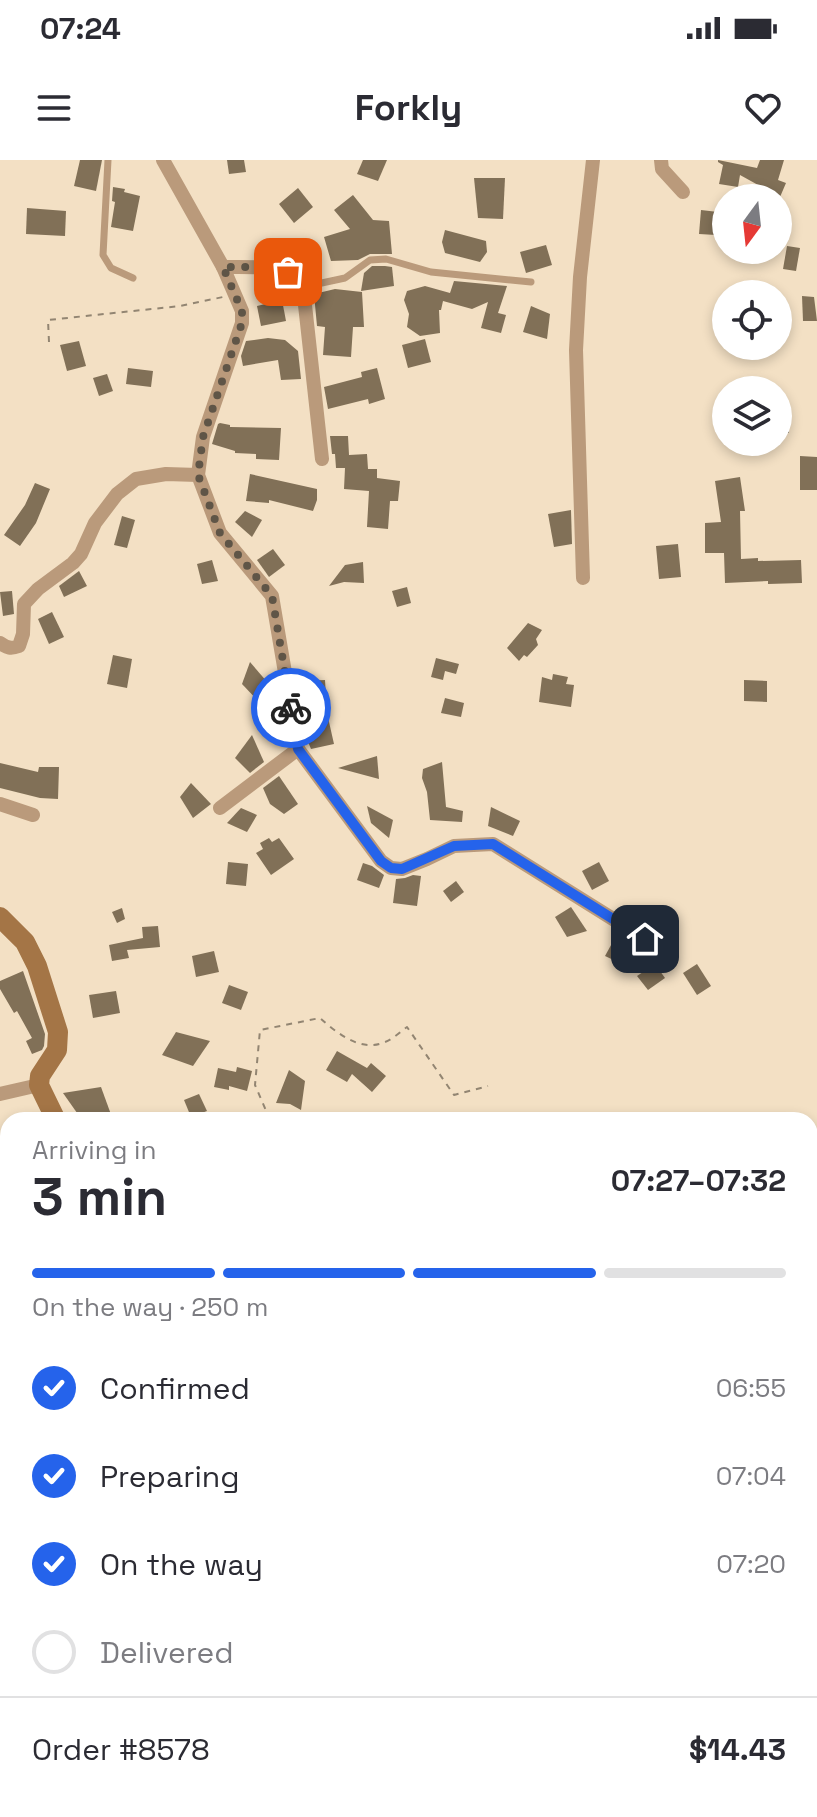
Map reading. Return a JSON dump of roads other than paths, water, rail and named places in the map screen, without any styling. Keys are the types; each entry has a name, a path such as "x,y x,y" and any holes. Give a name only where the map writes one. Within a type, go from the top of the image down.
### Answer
{"street":[{"path":"163,160 223,267 242,311 242,323 203,437 198,475 220,533 272,596 298,749 381,861 391,868 402,869 454,846 493,844 645,939"},
{"path":"583,578 576,350 580,277 593,160"},
{"path":"661,160 662,169 683,192"},
{"path":"223,267 257,267 288,272 303,287 322,459"},
{"path":"0,643 7,648 19,646 23,634 24,604 81,554 95,523 117,494 136,479 166,474 198,475"},
{"path":"220,808 298,749"},
{"path":"0,804 33,815"},
{"path":"0,917 25,942 37,966 58,1032 57,1050 40,1076 39,1085 52,1112"},
{"path":"0,1094 39,1085"}],"lane":[{"path":"108,160 103,255 111,268 133,278"},
{"path":"303,287 345,278 370,260 386,259 431,272 531,282"}]}
